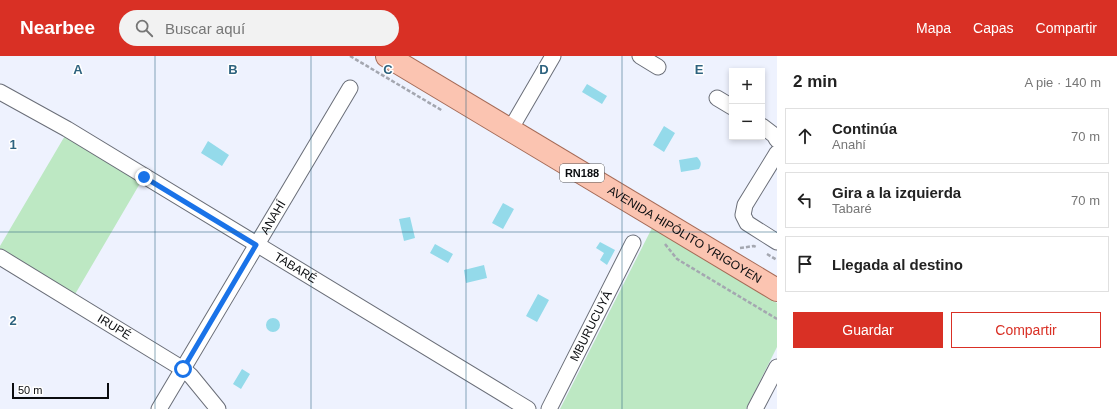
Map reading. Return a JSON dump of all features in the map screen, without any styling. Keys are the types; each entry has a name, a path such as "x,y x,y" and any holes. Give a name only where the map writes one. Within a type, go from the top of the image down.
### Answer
{"main road":[{"name":"AVENIDA HIPÓLITO YRIGOYEN","path":"387,56 777,290"}],"street":[{"path":"510,130 553,56"},
{"path":"640,56 658,67"},
{"name":"ANAHÍ","path":"159,409 350,88"},
{"name":"TABARÉ","path":"0,92 67,129 528,409"},
{"path":"717,98 729,105"},
{"path":"765,128 769,130 777,140"},
{"path":"777,153 745,206 743,215 747,224 777,242"},
{"name":"MBURUCUYÁ","path":"549,409 633,243"},
{"name":"IRUPÉ","path":"0,257 183,369 191,376 218,409"},
{"path":"756,409 777,367"}],"path":[{"path":"350,56 444,112"},
{"path":"660,241 666,245 677,259 777,319"}],"green space":[{"path":"66,134 142,180 74,296 0,253 0,246"},
{"path":"653,226 777,303 777,347 746,409 560,409"}],"water":[{"path":"587,84 607,96 602,104 582,92"},
{"path":"664,126 675,133 664,152 653,145"},
{"path":"208,141 229,155 222,166 201,153"},
{"path":"697,157 701,163 699,169 681,172 679,160"},
{"path":"503,203 514,209 503,229 492,223"},
{"path":"410,217 415,238 404,241 399,219"},
{"path":"600,242 615,250 607,265 600,260 604,253 596,248"},
{"path":"435,244 453,254 448,263 430,253"},
{"path":"484,265 487,278 466,283 464,270"},
{"path":"538,294 549,300 537,322 526,316"},
{"path":"270,318 276,318 280,322 280,328 276,332 270,332 266,328 266,322"},
{"path":"242,369 250,374 241,389 233,384"}],"route":[{"path":"144,177 256,245 183,369"}]}
